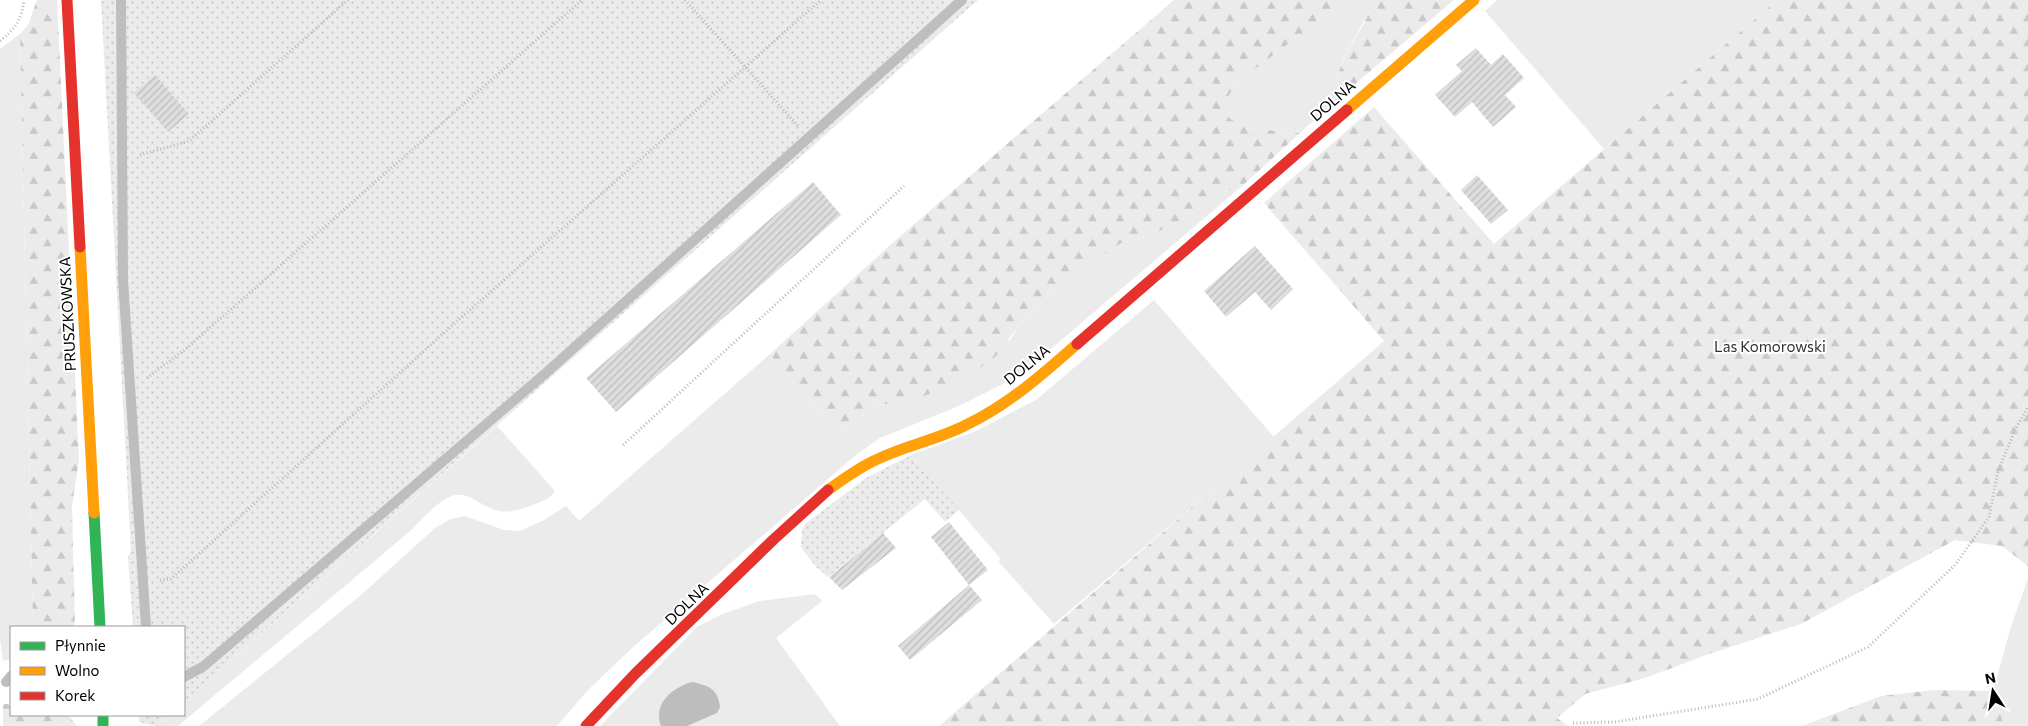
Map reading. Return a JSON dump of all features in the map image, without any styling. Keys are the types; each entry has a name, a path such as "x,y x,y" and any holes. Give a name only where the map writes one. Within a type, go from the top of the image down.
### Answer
{"street":[{"name":"PRUSZKOWSKA","path":"66,0 100,626"},
{"name":"DOLNA","path":"586,726 639,669 677,635 803,511 843,480 870,463 958,429 1028,386 1474,0"}],"lane":[{"path":"122,0 123,280 146,626"},
{"path":"185,676 204,666 547,372 962,0"}],"path":[{"path":"0,42 12,32 21,18 24,0"},
{"path":"123,158 149,154 190,141 348,0"},
{"path":"130,391 194,342 582,0"},
{"path":"685,0 809,137"},
{"path":"142,582 171,579 452,326 821,0"},
{"path":"623,445 904,186"},
{"path":"1572,723 1615,722 1758,699 1868,647 1955,565 1989,517 1998,471 2016,428 2028,407"}],"green space":[{"path":"37,0 57,0 79,460 72,506 75,626 33,626 20,34 28,25"},
{"path":"101,0 978,0 185,701 185,626 133,626 128,557 131,551"},
{"path":"1174,0 1353,0 1342,4 1237,82 1226,100 1229,118 1246,128 1300,133 1241,187 1225,192 1178,222 1148,236 1121,243 1074,275 1019,325 996,356 968,377 915,400 873,406 838,434 770,354 897,239"},
{"path":"1353,0 1363,0 1370,10 1343,60 1337,77 1342,90 1348,90 1300,133 1246,128 1229,118 1226,100 1237,82 1342,4"},
{"path":"1363,0 1454,0 1348,90 1342,90 1336,86 1341,66 1370,10"},
{"path":"1497,0 1777,0 1604,149 1485,11"},
{"name":"Las Komorowski","path":"1777,0 2028,0 2028,566 2002,546 1955,540 1801,624 1712,653 1645,678 1585,694 1557,718 1568,726 939,726 1384,341 1264,203 1374,107 1494,244"},
{"path":"20,34 33,626 10,626 10,659 3,661 0,640 0,49"},
{"path":"1241,187 1019,376 959,406 880,438 856,455 632,648 587,691 557,726 199,726 360,596 435,528 451,519 465,516 504,530 520,531 542,521 566,506 579,521 770,354 838,434 873,406 890,404 1010,340 1019,325 1052,293 1074,275 1121,243 1148,236 1178,222 1225,192"},
{"path":"1154,300 1274,437 1054,624 999,562 1000,558 911,455 974,432 1036,400"},
{"path":"497,426 555,491 551,496 542,501 508,511 494,510 462,495 456,495 443,500 408,533 178,726 156,726 168,716 185,716 185,701"},
{"path":"911,455 959,510 945,522 925,499 828,577 815,566 801,547 802,530 805,524 866,478"},
{"path":"2028,578 2028,726 2004,726 1993,691 2010,630"},
{"path":"815,594 822,601 776,638 840,726 600,726 697,627 720,615 759,601"},
{"path":"1935,690 1993,691 2004,726 1802,726 1881,696"},
{"path":"3,704 10,704 10,716 69,716 77,726 3,726"},
{"path":"139,716 168,716 156,726 139,722"}],"shaded area":[{"path":"692,682 707,686 714,692 720,707 717,713 687,726 661,726 659,711 666,698 671,692"}],"building":[{"path":"1476,48 1491,65 1503,54 1524,78 1505,95 1516,107 1493,127 1472,102 1455,117 1435,95 1462,71 1456,65"},
{"path":"155,75 189,114 168,132 134,93"},
{"path":"1477,175 1508,210 1491,224 1461,190"},
{"path":"813,182 841,215 616,412 586,378"},
{"path":"1255,246 1293,289 1271,310 1255,292 1226,317 1204,291"},
{"path":"949,522 988,570 969,585 931,537"},
{"path":"883,533 896,548 842,590 829,577"},
{"path":"969,585 982,600 910,660 898,646"}],"traffic: fast":[{"path":"94,513 100,626"},
{"path":"103,716 103,726"}],"traffic: slow":[{"path":"1347,110 1474,0"},
{"path":"80,247 94,513"},
{"path":"828,490 853,472 873,461 956,430 981,417 1011,398 1077,344"}],"traffic: jam":[{"path":"67,0 80,247"},
{"path":"1077,344 1347,110"},
{"path":"586,726 635,674 773,540 828,490"}]}
